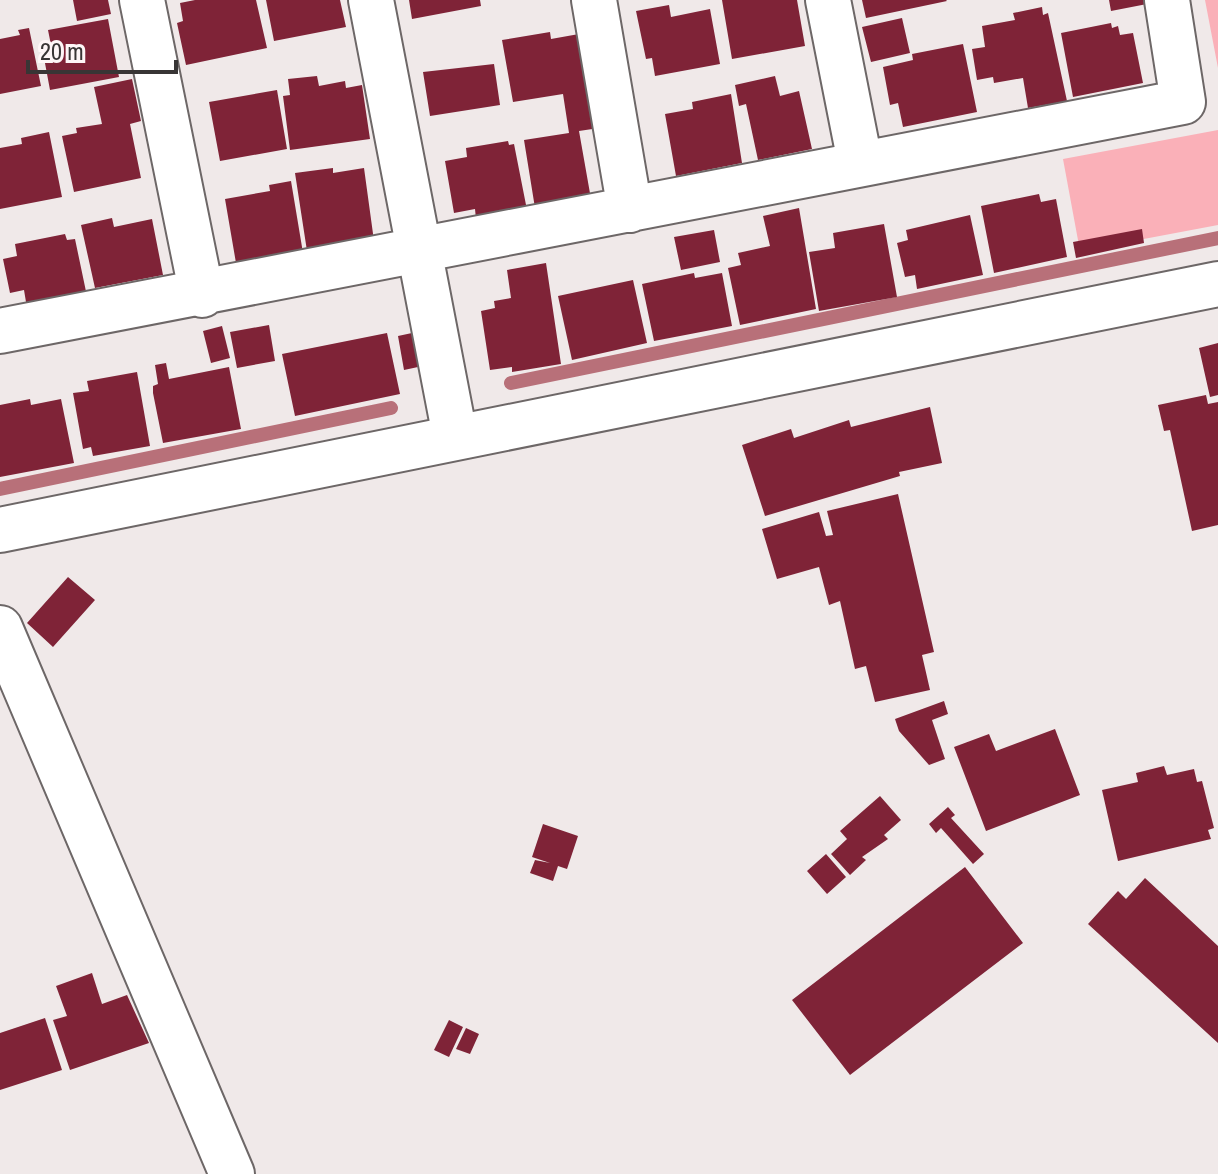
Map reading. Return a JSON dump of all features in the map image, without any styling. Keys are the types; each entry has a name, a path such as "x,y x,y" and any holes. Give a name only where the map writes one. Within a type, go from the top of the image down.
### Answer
{"street":[{"path":"142,0 202,295"},
{"path":"371,0 455,436"},
{"path":"594,0 630,210"},
{"path":"828,0 860,162"},
{"path":"0,331 202,295 860,162 1183,102 1167,0"},
{"path":"0,530 1218,284"},
{"path":"0,628 232,1174"}],"shaded area":[{"path":"1205,0 1218,0 1218,68"},
{"path":"1218,130 1218,225 1080,251 1063,159"}],"building":[{"path":"73,0 108,0 111,14 77,21"},
{"path":"195,0 256,0 267,48 186,65 177,23 183,21 180,3"},
{"path":"266,0 340,0 346,27 274,41"},
{"path":"409,0 480,0 481,6 412,19"},
{"path":"722,0 797,0 805,46 732,59"},
{"path":"862,0 946,0 947,1 866,18"},
{"path":"1109,0 1146,0 1147,4 1111,11"},
{"path":"669,5 671,17 710,9 720,64 655,76 652,58 646,59 636,11"},
{"path":"1042,7 1043,15 1048,13 1067,101 1028,108 1023,78 994,83 993,77 977,80 972,49 985,47 982,26 1015,20 1013,13"},
{"path":"902,18 910,53 871,62 862,27"},
{"path":"108,19 119,77 50,90 42,47 51,45 48,30"},
{"path":"1111,23 1112,28 1118,26 1120,35 1133,33 1143,83 1073,97 1061,33"},
{"path":"29,28 41,86 0,94 0,39 20,35 18,30"},
{"path":"550,32 551,39 579,34 599,128 579,131 591,199 535,208 524,140 569,133 563,94 513,102 502,40"},
{"path":"963,44 977,112 903,127 898,103 890,105 883,67 913,60 912,54"},
{"path":"494,64 500,105 430,116 423,72"},
{"path":"317,76 319,86 345,81 346,88 362,85 370,139 290,150 283,96 290,95 288,79"},
{"path":"775,76 780,96 799,91 812,149 758,160 746,104 739,106 735,85"},
{"path":"132,79 141,121 130,124 141,178 74,192 62,136 77,133 76,128 102,124 94,87"},
{"path":"277,90 287,149 220,161 209,102"},
{"path":"731,94 742,163 676,176 665,114 693,109 692,102"},
{"path":"49,132 62,197 0,209 0,148 22,144 21,138"},
{"path":"508,141 509,145 514,144 527,210 476,219 475,209 454,213 445,161 467,157 466,148"},
{"path":"333,168 333,173 364,168 374,241 307,251 295,173"},
{"path":"291,181 303,253 236,263 225,199 270,191 269,185"},
{"path":"1039,194 1041,202 1056,199 1067,257 994,273 981,206"},
{"path":"799,208 816,309 740,325 728,268 741,265 738,253 770,246 763,216"},
{"path":"970,215 983,275 917,289 915,275 905,277 897,243 908,240 906,230"},
{"path":"112,218 114,227 152,219 163,275 95,288 81,225"},
{"path":"884,224 897,297 819,311 809,252 835,248 833,233"},
{"path":"1142,229 1144,243 1076,258 1073,242"},
{"path":"714,230 720,262 681,270 674,237"},
{"path":"65,234 67,240 75,239 88,301 28,314 24,290 10,293 3,259 17,256 15,244"},
{"path":"546,263 561,364 512,372 512,367 490,370 481,311 495,308 494,301 511,298 507,270"},
{"path":"694,273 695,278 722,273 732,326 654,341 642,284"},
{"path":"633,280 647,343 572,360 558,296"},
{"path":"269,325 275,361 237,368 230,332"},
{"path":"222,326 230,358 211,363 203,331"},
{"path":"387,333 400,394 295,416 282,354"},
{"path":"412,333 418,367 404,370 398,336"},
{"path":"1218,343 1218,395 1210,397 1199,348"},
{"path":"166,363 169,379 229,367 241,429 163,443 153,386 158,384 155,365"},
{"path":"137,372 150,446 93,456 91,447 83,449 73,393 89,391 87,381"},
{"path":"1206,395 1208,404 1218,402 1218,525 1192,531 1170,430 1164,431 1158,405"},
{"path":"30,399 31,405 61,399 74,463 0,477 0,405"},
{"path":"930,407 942,463 899,472 900,476 765,516 742,445 791,429 794,438 849,420 851,427"},
{"path":"898,494 934,652 922,655 930,690 875,702 866,666 855,669 840,601 829,605 819,567 777,579 762,529 819,512 826,536 833,535 827,511"},
{"path":"68,577 95,600 53,647 27,623"},
{"path":"944,701 948,714 932,720 945,759 929,765 899,731 895,719"},
{"path":"1055,729 1080,795 986,831 954,747 989,734 996,751"},
{"path":"1164,766 1167,775 1194,769 1197,782 1202,781 1214,828 1208,830 1211,839 1118,861 1102,790 1138,782 1136,773"},
{"path":"880,796 901,820 884,835 888,839 862,857 866,860 850,875 831,854 847,839 840,831"},
{"path":"948,807 955,815 951,818 984,854 973,864 941,828 936,833 929,824"},
{"path":"543,824 578,836 567,869 558,866 553,881 530,873 535,860 550,863 532,857"},
{"path":"826,854 846,877 827,894 807,871"},
{"path":"965,867 1023,943 850,1075 792,1000"},
{"path":"1145,878 1218,946 1218,1043 1088,924 1118,891 1126,899"},
{"path":"92,973 102,1004 127,995 149,1043 70,1070 53,1020 67,1016 56,986"},
{"path":"45,1018 62,1070 0,1090 0,1033"},
{"path":"449,1020 463,1027 449,1057 434,1050"},
{"path":"466,1028 479,1034 470,1054 456,1049"}],"waterway":[{"path":"511,383 1218,238"},
{"path":"0,489 391,408"}]}
